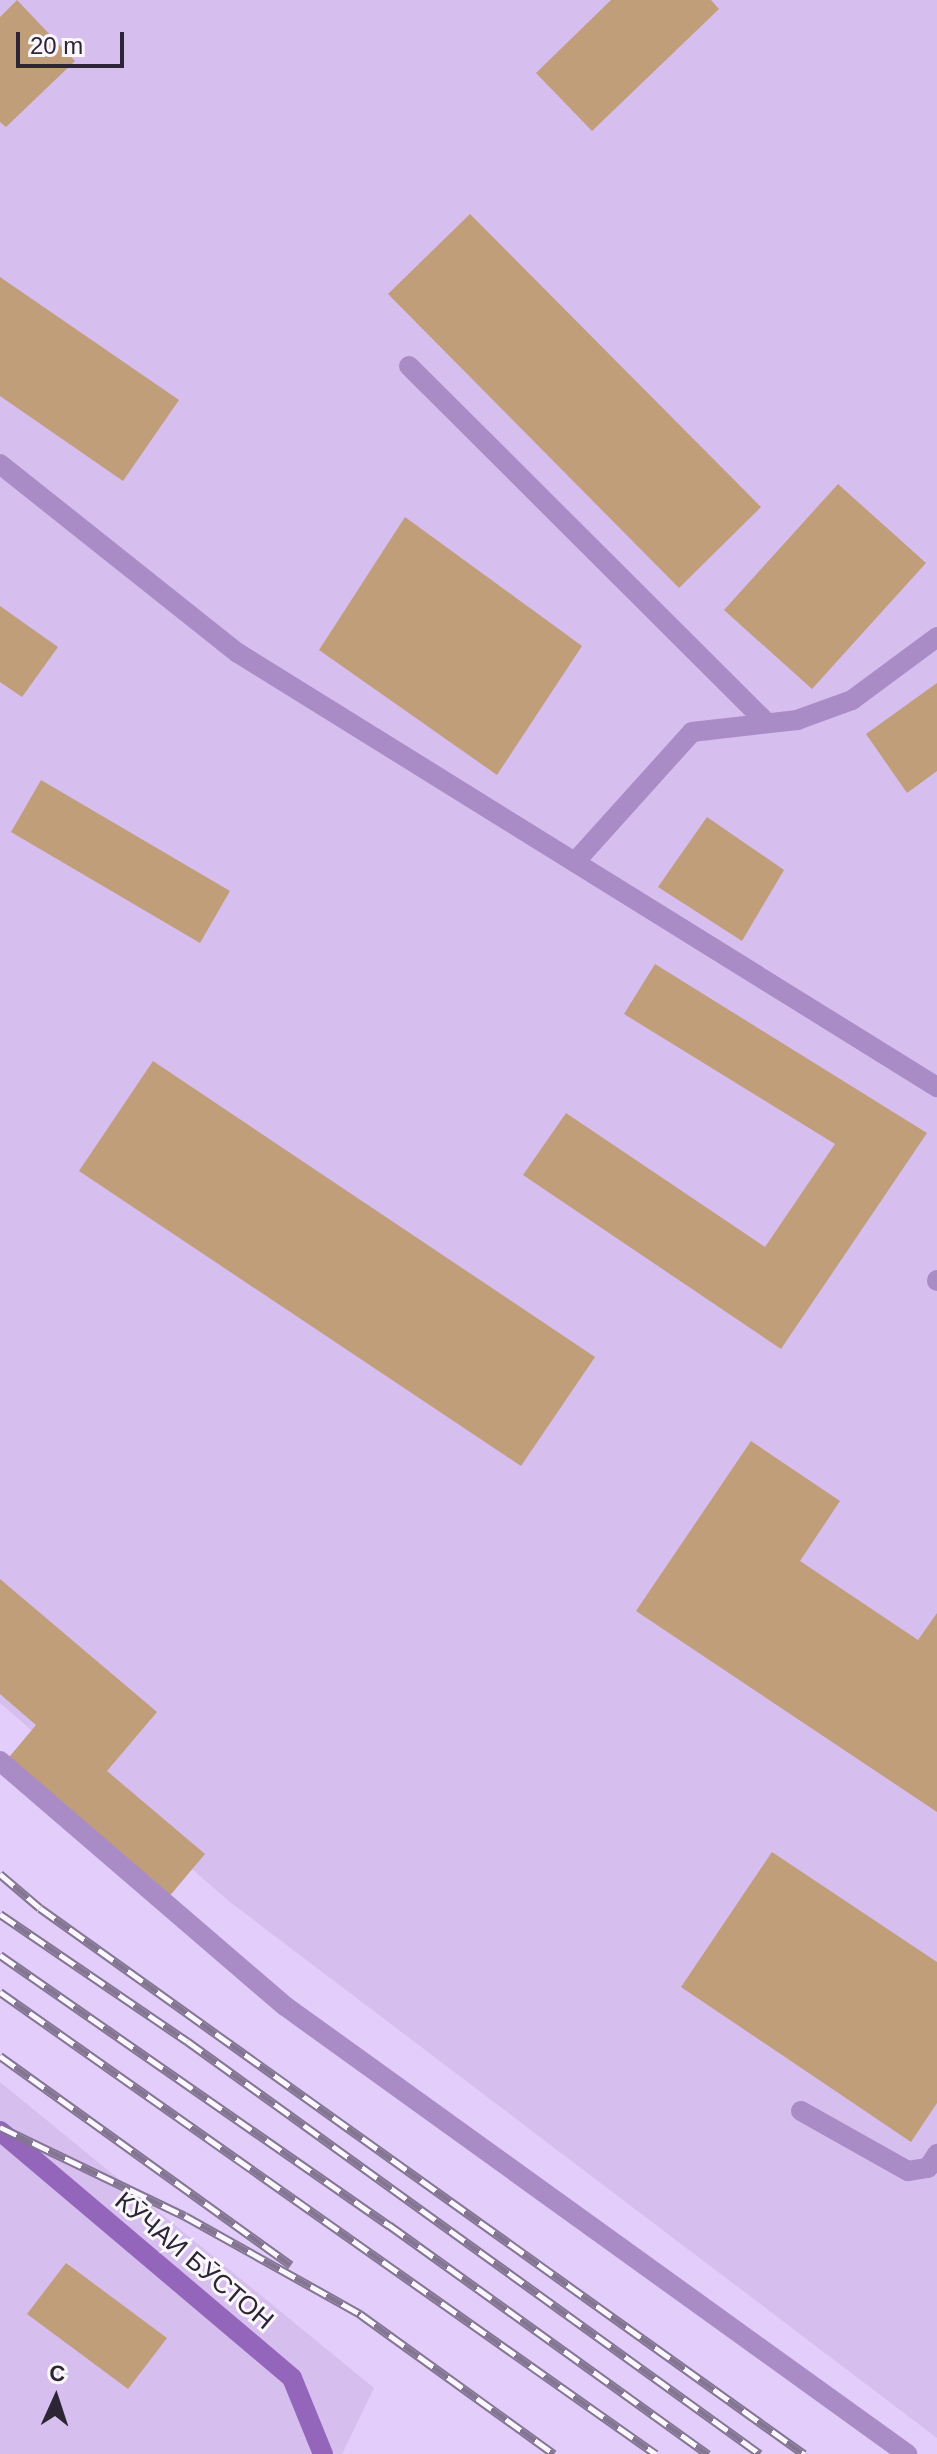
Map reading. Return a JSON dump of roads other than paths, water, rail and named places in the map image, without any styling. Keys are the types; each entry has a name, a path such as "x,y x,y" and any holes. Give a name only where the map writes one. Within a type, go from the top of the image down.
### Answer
{"main road":[{"name":"КӮЧАИ БӮСТОН","path":"0,2131 292,2378 323,2454"}],"street":[{"path":"409,366 766,722"},
{"path":"0,464 238,653 937,1087"},
{"path":"575,862 692,732 797,720 852,700 937,637"},
{"path":"0,1761 285,2006 907,2454"},
{"path":"801,2111 908,2171 928,2168 937,2154"}],"railway":[{"path":"0,1874 40,1908 804,2454"},
{"path":"0,1914 187,2041 760,2454"},
{"path":"0,1955 389,2225 708,2454"},
{"path":"0,1992 656,2454"},
{"path":"0,2056 291,2265"},
{"path":"0,2127 185,2216 360,2314 554,2454"}]}
